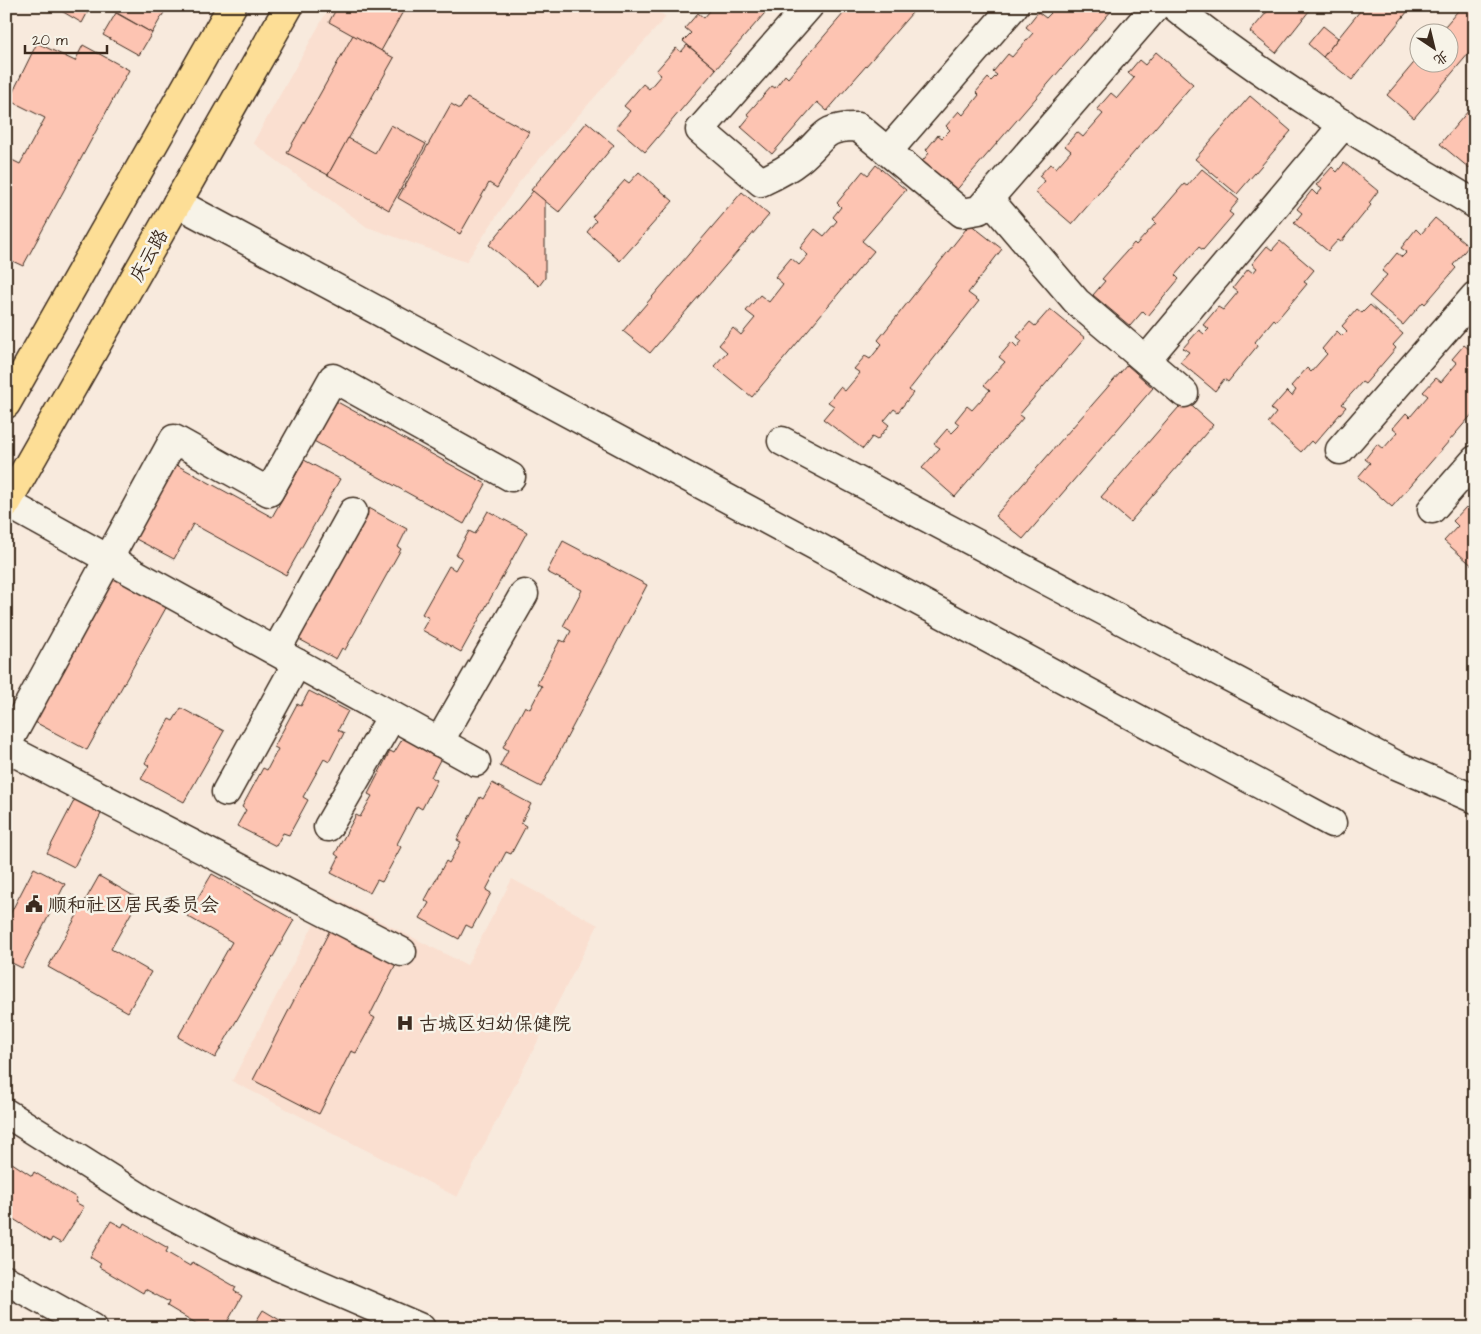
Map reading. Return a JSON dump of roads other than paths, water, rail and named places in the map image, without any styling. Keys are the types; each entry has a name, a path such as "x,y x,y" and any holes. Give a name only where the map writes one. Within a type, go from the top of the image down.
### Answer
{"main road":[{"path":"6,404 232,6"},
{"name":"庆云路","path":"6,503 289,6"}],"street":[{"path":"809,6 700,130 761,182 800,160 822,136 832,130 844,126 858,126 962,213 979,210 1156,6"},
{"path":"888,151 1014,6"},
{"path":"1174,6 1204,31 1246,61 1344,124 1475,204"},
{"path":"1146,360 1344,124"},
{"path":"989,199 1077,302 1184,393"},
{"path":"177,203 1332,823"},
{"path":"1340,450 1475,296"},
{"path":"402,952 6,747 174,439 270,492 333,378 511,477"},
{"path":"782,441 1396,765 1475,799"},
{"path":"1432,509 1475,460"},
{"path":"6,503 476,762"},
{"path":"226,792 353,512"},
{"path":"439,742 524,594"},
{"path":"328,827 392,716"},
{"path":"6,1113 150,1203 231,1246 421,1328"},
{"path":"6,1280 87,1326"}],"place":[{"name":"顺和社区居民委员会","path":"34,904"},
{"name":"古城区妇幼保健院","path":"405,1023"}]}
